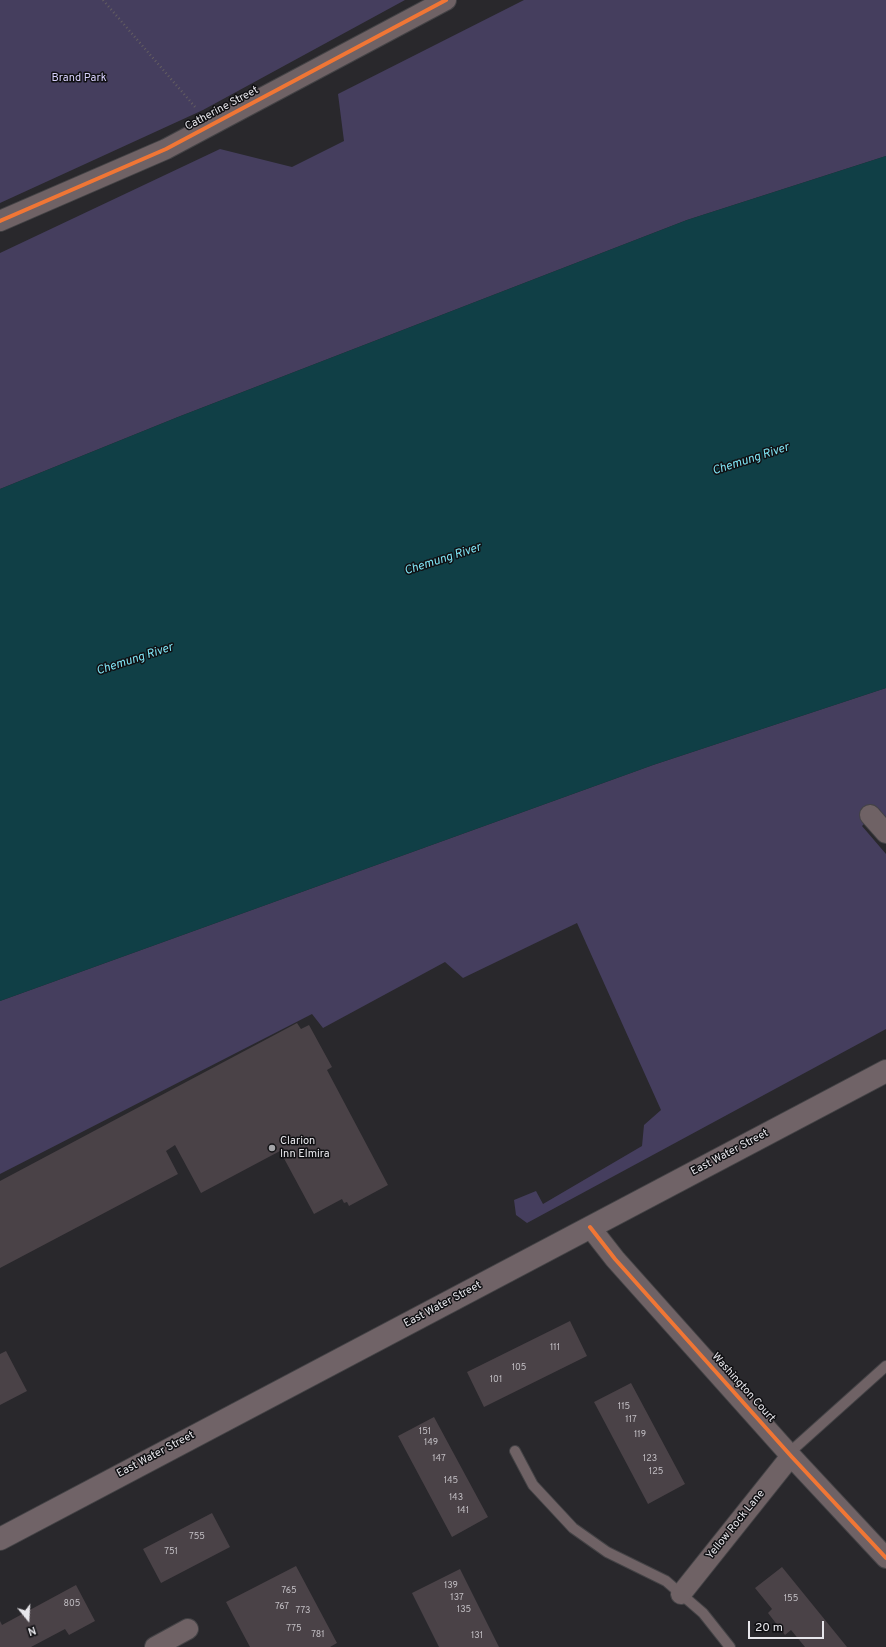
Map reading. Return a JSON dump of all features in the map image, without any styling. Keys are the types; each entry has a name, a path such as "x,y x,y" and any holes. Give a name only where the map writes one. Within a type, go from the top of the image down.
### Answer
{"main road":[{"name":"East Water Street","path":"0,1539 886,1070"}],"street":[{"name":"Catherine Street","path":"0,221 166,149 446,0"},
{"path":"870,815 886,833"},
{"name":"Washington Court","path":"590,1228 615,1259 790,1455 886,1558"},
{"name":"Yellow Rock Lane","path":"681,1594 790,1455"},
{"path":"155,1647 188,1629"}],"lane":[{"path":"790,1455 886,1366"},
{"path":"515,1451 533,1485 573,1528 607,1552 666,1581 703,1613 730,1647"}],"path":[{"path":"103,0 211,125"}],"green space":[{"name":"Brand Park","path":"0,0 405,0 203,110 0,203"},
{"path":"524,0 886,0 886,156 687,220 178,417 0,489 0,253 220,149 292,167 344,141 338,94"},
{"path":"886,688 886,818 879,809 862,826 886,854 886,1029 527,1223 516,1215 514,1200 536,1191 543,1204 642,1146 644,1125 661,1110 577,923 463,978 445,962 323,1028 312,1014 0,1174 0,1001 653,765"}],"water":[{"name":"Chemung River","path":"886,156 886,688 653,765 0,1001 0,489 178,417 687,220"}],"building":[{"name":"Clarion Inn Elmira","path":"297,1023 301,1029 309,1025 332,1067 327,1070 388,1185 349,1206 347,1202 344,1203 342,1199 314,1214 280,1151 201,1193 175,1145 166,1151 178,1174 0,1268 0,1181"},
{"path":"570,1321 587,1356 484,1407 467,1372"},
{"path":"6,1351 27,1391 0,1405 0,1354"},
{"path":"631,1383 685,1484 648,1504 594,1402"},
{"path":"434,1417 488,1517 452,1537 398,1436"},
{"path":"212,1513 230,1547 161,1583 143,1549"},
{"path":"296,1566 337,1643 330,1647 250,1647 226,1602"},
{"path":"782,1567 847,1647 805,1647 791,1630 785,1635 768,1613 772,1609 755,1588"},
{"path":"460,1569 499,1647 439,1647 412,1593"},
{"path":"76,1585 95,1621 69,1635 65,1629 31,1647 0,1647 0,1621 2,1625"}],"cycle path":[{"path":"0,221 166,149 446,0"},
{"path":"590,1227 615,1259 791,1456 886,1558"}],"place":[{"name":"Clarion Inn Elmira","path":"272,1148"}]}
